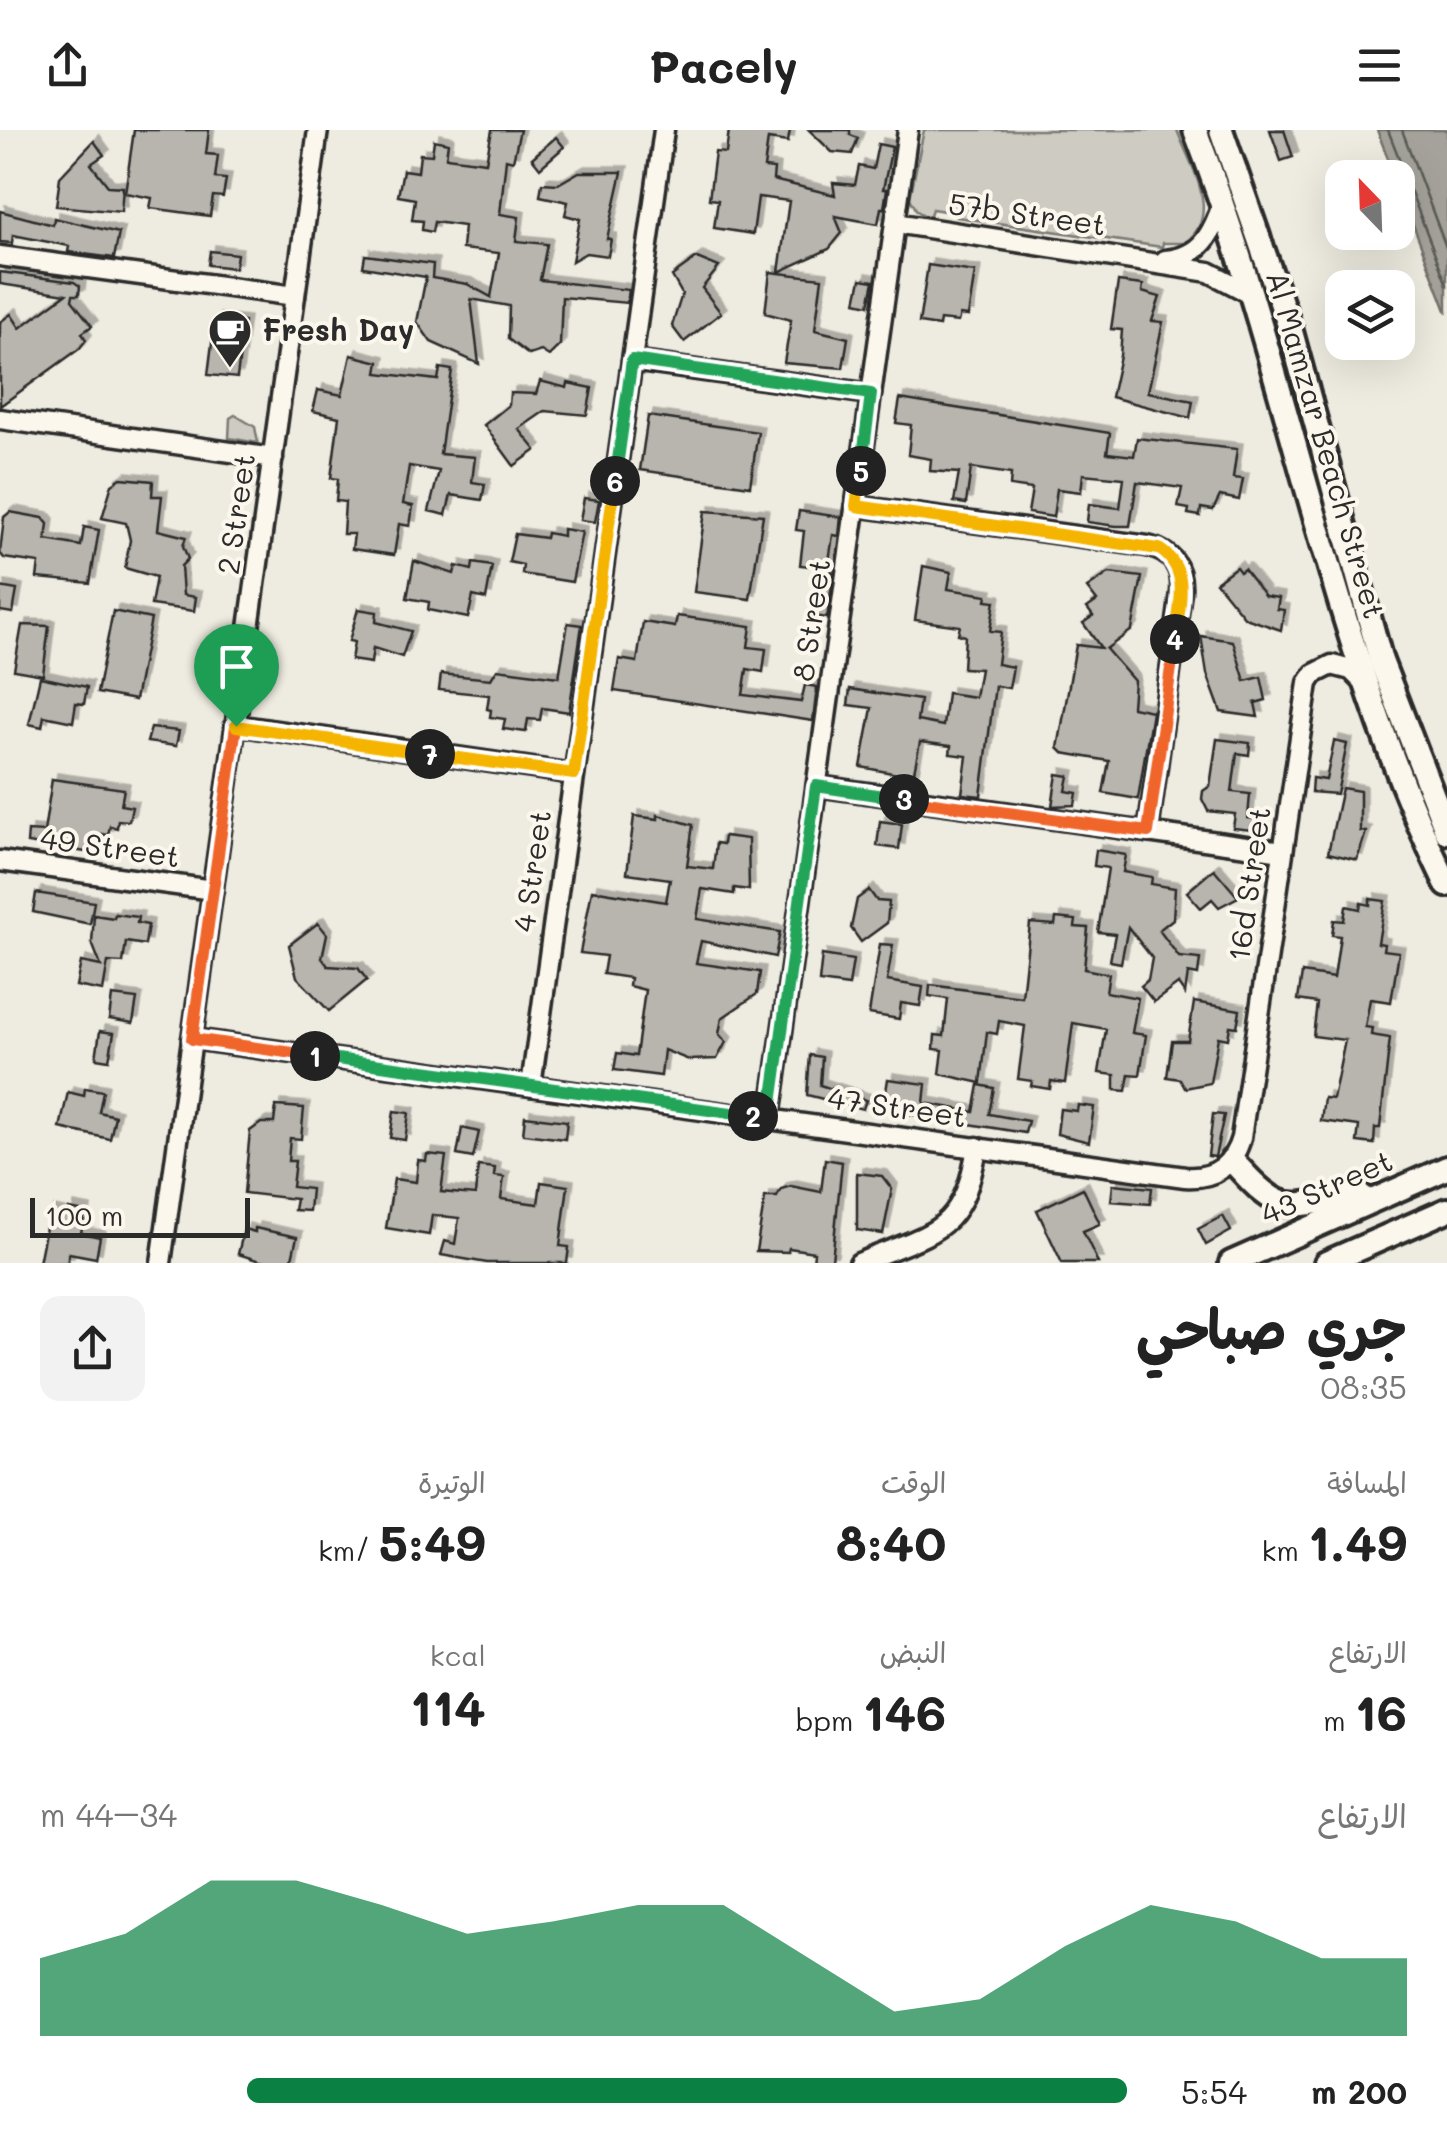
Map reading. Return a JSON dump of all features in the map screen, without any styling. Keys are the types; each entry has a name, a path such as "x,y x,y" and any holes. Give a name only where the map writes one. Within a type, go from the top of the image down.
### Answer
{"main road":[{"name":"Al Mamzar Beach Street","path":"1194,130 1253,295 1334,594 1364,682 1447,885"},
{"name":"Al Mamzar Beach Street","path":"1221,130 1290,328 1380,662 1447,832"},
{"path":"1232,1160 1260,1192 1288,1206 1384,1196 1447,1154"},
{"name":"43 Street","path":"1231,1263 1447,1168"},
{"path":"1326,1263 1447,1210"},
{"path":"1399,1230 1447,1220"}],"street":[{"name":"2 Street","path":"161,1263 318,130"},
{"name":"4 Street","path":"531,1086 664,130"},
{"name":"8 Street","path":"770,1118 908,130"},
{"name":"57b Street","path":"1150,261 1179,259 1202,246 1223,203"},
{"name":"57b Street","path":"895,224 1150,261 1222,276 1253,295"},
{"path":"0,256 295,296"},
{"path":"632,360 871,394"},
{"path":"0,419 272,458"},
{"path":"856,506 1147,546 1170,556 1178,566 1181,592 1148,832"},
{"name":"16d Street","path":"1232,1160 1241,1138 1308,682 1322,668 1332,665 1351,670 1364,682"},
{"path":"236,726 574,774"},
{"path":"816,786 1283,851"},
{"name":"49 Street","path":"0,861 213,890"},
{"name":"47 Street","path":"192,1039 1198,1178 1211,1176 1232,1160"},
{"path":"859,1263 938,1228 957,1213 968,1193 976,1146"}],"shaded area":[{"path":"924,130 1177,130 1200,189 1202,219 1184,243 1163,243 1162,247 956,217 957,213 932,209 929,218 917,211 910,198"},
{"path":"235,415 255,427 258,443 229,438 230,418"}],"water":[{"path":"1377,130 1447,130 1447,313 1415,229 1415,160 1388,160"}],"building":[{"path":"134,130 209,130 206,154 218,155 215,178 226,179 223,197 213,196 210,216 150,208 152,198 125,193"},
{"path":"492,130 520,130 513,161 506,159 500,214 519,217 516,241 547,244 540,280 629,290 627,303 562,297 560,345 549,356 541,351 529,355 508,339 509,306 471,299 479,364 431,342 417,322 426,277 363,267 365,255 433,264 432,278 467,284 491,297 499,253 462,249 464,226 434,222 432,232 422,230 423,221 412,220 415,199 398,196 403,170 418,172 420,154 432,155 434,140 448,143 446,157 486,162"},
{"path":"729,130 790,130 788,142 768,139 764,168 774,169 773,180 835,195 833,183 855,185 859,166 873,169 878,144 892,147 883,189 887,189 884,208 878,224 835,216 842,233 829,249 779,272 789,201 758,197 753,234 714,228 718,200 709,199 715,152 726,153"},
{"path":"809,130 850,130 850,135 858,138 852,154 832,152"},
{"path":"1270,130 1284,130 1293,157 1281,161"},
{"path":"556,137 564,147 540,168 532,158"},
{"path":"94,141 104,155 91,164 108,186 123,187 121,212 56,206 60,177"},
{"path":"579,172 622,172 607,239 611,239 608,256 586,253 572,261 580,219 565,215 568,202 540,196 542,183 558,184"},
{"path":"0,211 53,225 54,218 119,233 114,258 68,252 69,246 13,235 12,243 0,242"},
{"path":"210,251 237,254 235,268 208,265"},
{"path":"697,258 719,267 702,288 721,313 684,342 672,326 682,294 672,276"},
{"path":"928,265 975,272 968,316 960,315 958,322 940,320 939,326 919,323"},
{"path":"0,272 74,282 80,286 79,295 73,295 72,300 92,326 82,333 86,340 79,349 0,406 0,322 11,314 20,328 66,294 0,284"},
{"path":"770,272 822,278 815,330 848,338 843,368 784,363 791,320 765,313"},
{"path":"861,279 874,281 869,305 856,302"},
{"path":"1118,282 1143,285 1142,292 1160,297 1152,321 1163,322 1148,392 1193,401 1190,418 1111,397 1122,330 1111,329"},
{"path":"215,319 244,322 237,378 208,375"},
{"path":"351,355 379,362 377,373 438,380 440,368 452,370 440,454 475,457 472,482 485,484 482,500 451,495 446,515 429,511 439,471 409,466 403,504 413,506 410,526 399,524 394,555 352,549 354,534 343,534 345,502 336,501 338,479 331,478 339,417 313,411 318,390 342,395"},
{"path":"540,381 567,388 568,383 592,388 587,415 545,411 519,429 536,450 514,466 484,425 509,405 510,393 536,394"},
{"path":"900,399 1110,433 1107,453 1134,456 1137,438 1237,449 1233,478 1243,479 1239,500 1220,496 1213,510 1201,508 1200,516 1188,514 1189,509 1178,507 1182,488 1137,482 1130,526 1116,526 1087,522 1089,504 1120,508 1124,478 1083,474 1081,492 1057,489 1053,517 1028,513 1032,489 1010,486 1011,474 971,468 966,504 954,502 959,473 930,471 931,459 908,455 911,425 896,423"},
{"path":"648,416 758,432 750,486 640,470"},
{"path":"121,478 153,481 152,496 162,496 158,530 186,537 183,546 188,559 181,566 183,595 196,597 194,611 151,605 156,577 125,568 130,540 126,523 102,518 112,484"},
{"path":"584,498 599,500 595,522 580,520"},
{"path":"705,511 763,515 750,599 694,592"},
{"path":"799,511 841,517 839,536 833,535 828,568 800,565 804,531 796,530"},
{"path":"10,512 43,518 48,524 46,540 81,546 84,527 99,530 90,583 37,578 39,563 4,558 0,553 4,517"},
{"path":"563,529 582,532 572,582 522,574 523,565 509,562 515,534 546,538 547,533 563,536"},
{"path":"414,561 454,574 456,566 472,570 473,563 492,566 486,599 473,596 468,618 428,610 429,602 407,598"},
{"path":"923,566 951,572 948,589 987,595 986,600 995,601 990,631 1001,632 997,664 1013,667 1009,688 995,686 981,796 962,794 967,756 950,754 951,746 920,742 913,777 861,767 872,708 848,705 850,689 920,700 917,721 943,726 947,693 975,697 980,669 963,668 965,636 958,634 960,626 915,620"},
{"path":"1236,567 1240,572 1244,569 1265,596 1279,598 1277,609 1284,610 1281,630 1245,618 1216,582"},
{"path":"824,570 834,572 827,618 814,616"},
{"path":"1109,573 1142,577 1132,630 1106,649 1134,681 1132,707 1152,711 1138,799 1103,793 1109,761 1063,753 1058,748 1076,645 1101,648 1083,623 1093,616 1087,608 1097,601 1087,588"},
{"path":"0,587 17,590 13,613 0,611"},
{"path":"358,609 377,612 376,622 411,631 402,657 373,648 371,663 351,660 354,642 349,641"},
{"path":"113,611 151,619 135,700 97,693"},
{"path":"677,616 751,626 748,647 766,649 763,672 747,669 743,695 801,702 805,685 817,687 813,721 614,691 619,659 637,662 643,622 675,627"},
{"path":"568,623 582,625 569,712 542,708 540,720 528,719 526,732 503,729 505,719 490,717 489,695 439,690 441,674 491,679 497,669 559,677"},
{"path":"22,625 49,626 43,675 14,670"},
{"path":"1201,636 1233,641 1245,681 1261,677 1266,700 1255,703 1258,717 1221,712 1207,674"},
{"path":"40,677 87,687 84,704 76,703 73,722 44,716 42,727 29,724"},
{"path":"151,728 179,731 176,746 147,742"},
{"path":"1217,739 1250,743 1249,755 1237,753 1232,792 1250,794 1248,818 1263,819 1252,830 1233,828 1235,814 1208,811 1202,799 1203,791 1210,786"},
{"path":"1334,741 1347,744 1337,794 1311,792 1312,778 1326,780"},
{"path":"1057,774 1069,776 1066,791 1077,793 1075,805 1052,806"},
{"path":"52,779 124,789 121,805 132,807 129,821 118,820 117,828 110,826 108,835 101,834 99,854 27,843 28,831 44,832"},
{"path":"1342,788 1360,791 1360,831 1366,832 1357,860 1328,853"},
{"path":"658,815 693,825 687,866 713,869 716,843 723,844 724,836 748,839 749,890 734,888 734,894 702,889 697,919 780,932 775,957 701,941 696,963 760,972 757,994 722,1018 719,1034 726,1042 717,1059 689,1060 664,1050 661,1076 614,1070 617,1053 636,1056 645,990 629,986 630,978 603,974 606,956 580,953 592,890 666,902 670,879 627,873 634,816 658,819"},
{"path":"880,821 902,824 899,849 877,846"},
{"path":"1096,850 1126,855 1123,872 1152,877 1151,884 1175,888 1173,919 1159,930 1179,957 1200,959 1198,975 1188,973 1185,994 1178,984 1154,1002 1141,986 1148,980 1152,958 1128,927 1121,963 1110,961 1115,934 1098,932 1108,868 1094,866"},
{"path":"1214,869 1238,897 1219,907 1212,899 1201,908 1187,892"},
{"path":"869,890 877,901 889,902 887,923 861,942 851,928 857,899"},
{"path":"36,893 94,902 90,924 33,912"},
{"path":"1370,899 1385,901 1378,943 1384,944 1383,950 1399,952 1391,1002 1370,999 1365,1027 1372,1028 1371,1035 1390,1038 1380,1128 1375,1128 1374,1144 1357,1142 1359,1126 1321,1121 1324,1098 1333,1099 1345,1040 1313,1036 1317,1003 1298,1000 1302,973 1334,978 1340,936 1332,935 1334,920 1344,921 1346,906 1360,909 1361,903 1370,905"},
{"path":"115,914 138,917 137,923 148,925 145,945 126,942 123,963 108,962 103,991 76,986 81,962 101,966 92,943 94,915 114,918"},
{"path":"1056,918 1076,920 1075,927 1088,928 1084,969 1109,974 1106,992 1138,998 1132,1033 1146,1035 1140,1075 1129,1074 1126,1091 1115,1090 1115,1075 1099,1073 1106,1029 1073,1023 1065,1083 1051,1081 1050,1089 1031,1086 1032,1081 1018,1079 1025,1026 999,1021 997,1034 987,1032 981,1083 940,1074 943,1050 934,1049 935,1035 944,1036 948,999 929,996 930,985 1022,997 1030,923 1055,925"},
{"path":"318,923 327,934 322,958 328,966 358,968 367,980 329,1011 297,977 289,945"},
{"path":"880,944 893,945 887,981 923,987 920,1006 901,1003 899,1019 869,1014"},
{"path":"822,955 853,960 849,986 819,982"},
{"path":"112,996 137,999 133,1023 109,1019"},
{"path":"1194,1002 1240,1010 1237,1027 1230,1026 1228,1039 1218,1037 1210,1083 1185,1088 1180,1079 1167,1077 1172,1041 1188,1041"},
{"path":"100,1031 114,1033 109,1060 96,1058"},
{"path":"810,1055 822,1057 820,1085 866,1100 863,1109 807,1095"},
{"path":"888,1079 926,1084 924,1103 974,1112 979,1085 994,1088 989,1114 1028,1121 1025,1133 883,1110"},
{"path":"85,1088 103,1091 99,1112 115,1116 110,1139 60,1128 68,1092 84,1096"},
{"path":"1078,1105 1094,1107 1089,1142 1057,1134 1060,1109 1077,1111"},
{"path":"276,1106 304,1108 301,1139 290,1138 288,1161 295,1161 292,1187 311,1189 309,1211 294,1210 296,1199 244,1193 250,1131 261,1123 274,1123"},
{"path":"394,1111 409,1113 405,1140 390,1138"},
{"path":"1213,1114 1224,1115 1215,1157 1208,1156"},
{"path":"525,1116 567,1121 565,1139 523,1134"},
{"path":"462,1128 479,1132 473,1158 457,1155"},
{"path":"427,1154 446,1156 441,1192 475,1195 478,1166 495,1168 494,1176 504,1177 501,1199 538,1204 541,1182 568,1186 560,1246 569,1247 567,1263 487,1263 441,1255 445,1241 455,1244 459,1218 432,1215 429,1235 386,1228 394,1179 416,1182 418,1160 426,1161"},
{"path":"825,1159 842,1162 832,1261 813,1263 814,1252 789,1248 788,1252 756,1251 765,1197 777,1197 781,1189 791,1186 821,1192"},
{"path":"857,1173 882,1176 892,1189 883,1234 857,1230"},
{"path":"1113,1184 1152,1188 1150,1204 1111,1201"},
{"path":"1083,1188 1100,1224 1083,1231 1098,1263 1062,1263 1037,1210"},
{"path":"69,1209 85,1212 81,1233 100,1237 96,1258 69,1253 68,1263 39,1263 49,1212 68,1216"},
{"path":"1223,1216 1231,1231 1206,1245 1198,1229"},
{"path":"255,1228 297,1237 291,1263 266,1263 238,1254 244,1229 255,1232"}],"place":[{"name":"Fresh Day","path":"230,369"}],"route":[{"path":"632,360 871,394 856,506 1147,546 1170,556 1182,579 1148,832 816,786 770,1118 192,1039 236,726 574,774 632,360"}]}
